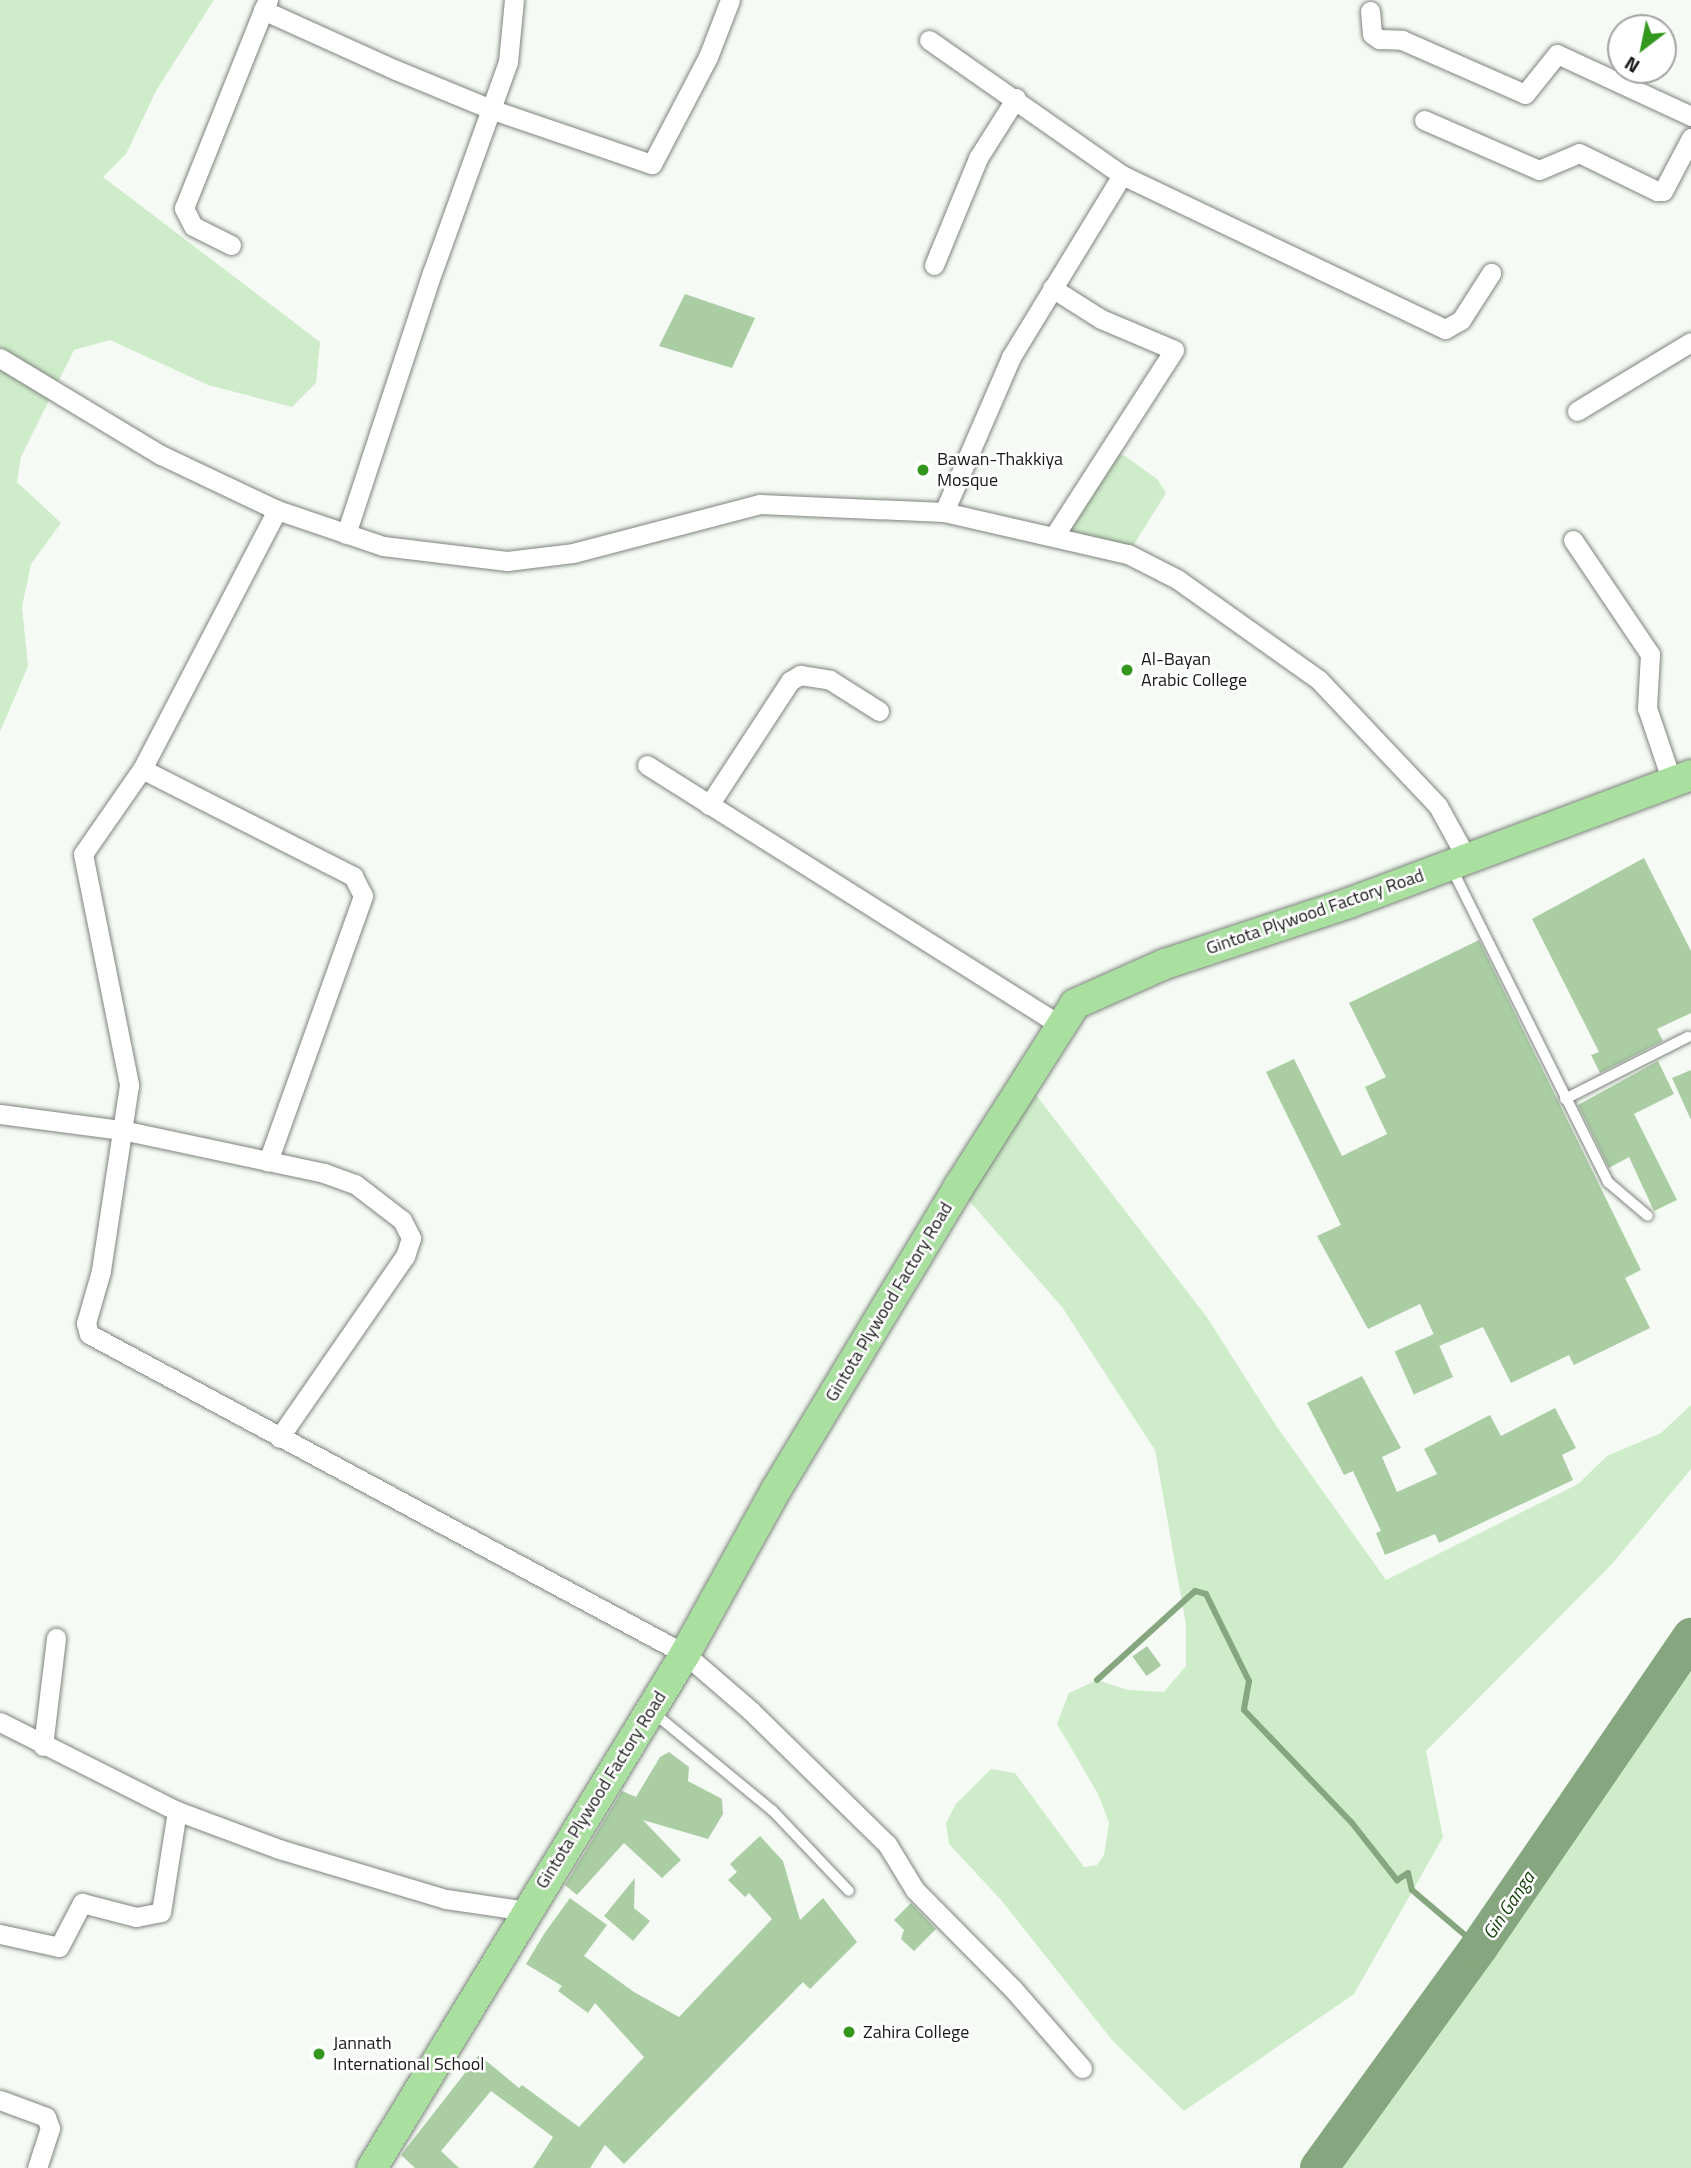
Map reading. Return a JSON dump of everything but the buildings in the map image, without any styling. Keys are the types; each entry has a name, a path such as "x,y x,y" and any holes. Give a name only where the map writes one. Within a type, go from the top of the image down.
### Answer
{"main road":[{"name":"Gintota Plywood Factory Road","path":"372,2168 526,1911 685,1654 776,1490 1059,1024 1075,1004 1165,964 1349,903 1457,860 1682,778"}],"street":[{"path":"346,534 432,273 493,110 508,62 514,0"},
{"path":"232,245 193,226 184,208 266,5 493,110 652,164 708,57 730,0"},
{"path":"1370,11 1372,34 1379,39 1402,40 1525,94 1557,54 1691,116"},
{"path":"929,40 1016,98 1122,175 1445,328 1461,320 1491,273"},
{"path":"934,265 978,158 1016,98"},
{"path":"1424,120 1539,170 1579,153 1657,191 1662,191 1691,138"},
{"path":"944,512 1011,357 1122,175"},
{"path":"1052,288 1101,319 1174,349 1054,536"},
{"path":"1577,411 1691,342"},
{"path":"0,358 161,455 277,510 383,546 507,561 573,553 760,504 944,512 1128,554 1177,579 1319,680 1438,806 1457,860"},
{"path":"277,510 142,769 83,855 129,1085 101,1271 86,1323 89,1334 685,1654 751,1711 887,1844 915,1890 1013,1989 1082,2068"},
{"path":"1573,540 1650,654 1647,708 1682,778"},
{"path":"709,805 790,681 800,675 830,680 879,711"},
{"path":"647,765 1059,1024"},
{"path":"142,769 353,876 363,896 268,1161"},
{"path":"0,1114 122,1130 268,1161 355,1184 402,1220 411,1238 405,1256 279,1438"},
{"path":"43,1746 56,1638"},
{"path":"0,1722 43,1746 177,1811 279,1849 446,1899 526,1911"},
{"path":"0,1934 59,1947 82,1903 136,1917 162,1912 177,1811"},
{"path":"0,2100 46,2117 50,2128 37,2168"}],"lane":[{"path":"1457,860 1565,1099 1608,1182 1648,1216"},
{"path":"1565,1099 1688,1037"},
{"path":"650,1710 773,1811 849,1891"}],"green space":[{"path":"0,0 214,0 157,89 126,154 103,177 320,342 316,383 292,407 208,385 110,340 74,350 21,457 17,482 61,523 31,564 22,607 28,666 0,732"},
{"path":"1107,450 1125,456 1157,479 1166,493 1128,554 1054,536"},
{"path":"1026,1082 1206,1316 1275,1424 1386,1580 1578,1484 1607,1456 1661,1433 1691,1405 1691,1469 1612,1564 1426,1751 1443,1837 1354,1994 1184,2111 1112,2040 1002,1901 949,1844 946,1823 956,1804 991,1769 1015,1773 1084,1867 1097,1865 1104,1855 1109,1823 1098,1794 1057,1724 1069,1693 1097,1680 1128,1690 1164,1692 1186,1666 1186,1625 1155,1450 1062,1307 958,1188"},
{"path":"1691,1637 1691,2168 1319,2168 1479,1947"}],"waterway":[{"path":"1097,1680 1195,1591 1206,1594 1249,1681 1244,1710 1352,1823 1397,1880 1408,1873 1412,1890 1479,1947"},
{"name":"Gin Ganga","path":"1319,2168 1479,1947 1691,1637"}],"place":[{"name":"Bawan-Thakkiya Mosque","path":"923,470"},
{"name":"Al-Bayan Arabic College","path":"1127,670"},
{"name":"Zahira College","path":"849,2032"},
{"name":"Jannath International School","path":"319,2054"}]}
